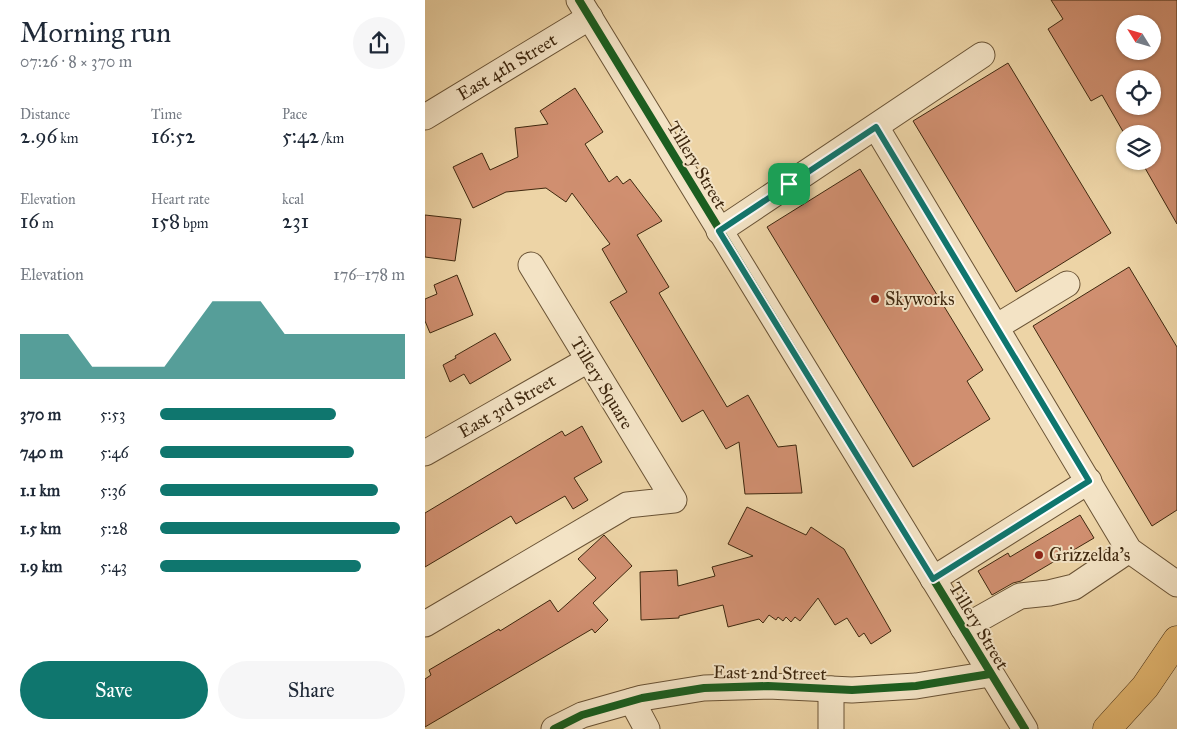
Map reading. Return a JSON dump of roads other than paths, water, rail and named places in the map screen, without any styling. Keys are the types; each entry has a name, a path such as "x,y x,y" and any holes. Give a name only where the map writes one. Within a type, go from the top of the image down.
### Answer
{"main road":[{"path":"1111,728 1145,686 1177,640"}],"street":[{"name":"East 4th Street","path":"425,117 584,9"},
{"name":"Tillery Street","path":"584,9 1025,729"},
{"path":"719,231 982,55"},
{"path":"876,127 1129,550 1177,584"},
{"name":"Tillery Square","path":"425,624 627,505 674,500 531,265"},
{"path":"996,327 1067,284"},
{"name":"East 3rd Street","path":"425,453 588,360"},
{"path":"933,579 1089,481"},
{"path":"963,628 1020,596 1049,593 1074,587 1129,550"},
{"name":"East 2nd Street","path":"554,729 582,715 632,700 704,688 768,686 852,690 916,686 990,674"},
{"path":"831,689 831,729"},
{"path":"632,700 647,729"}],"place":[{"name":"Skyworks","path":"875,299"},
{"name":"Grizzelda's","path":"1039,555"}]}
